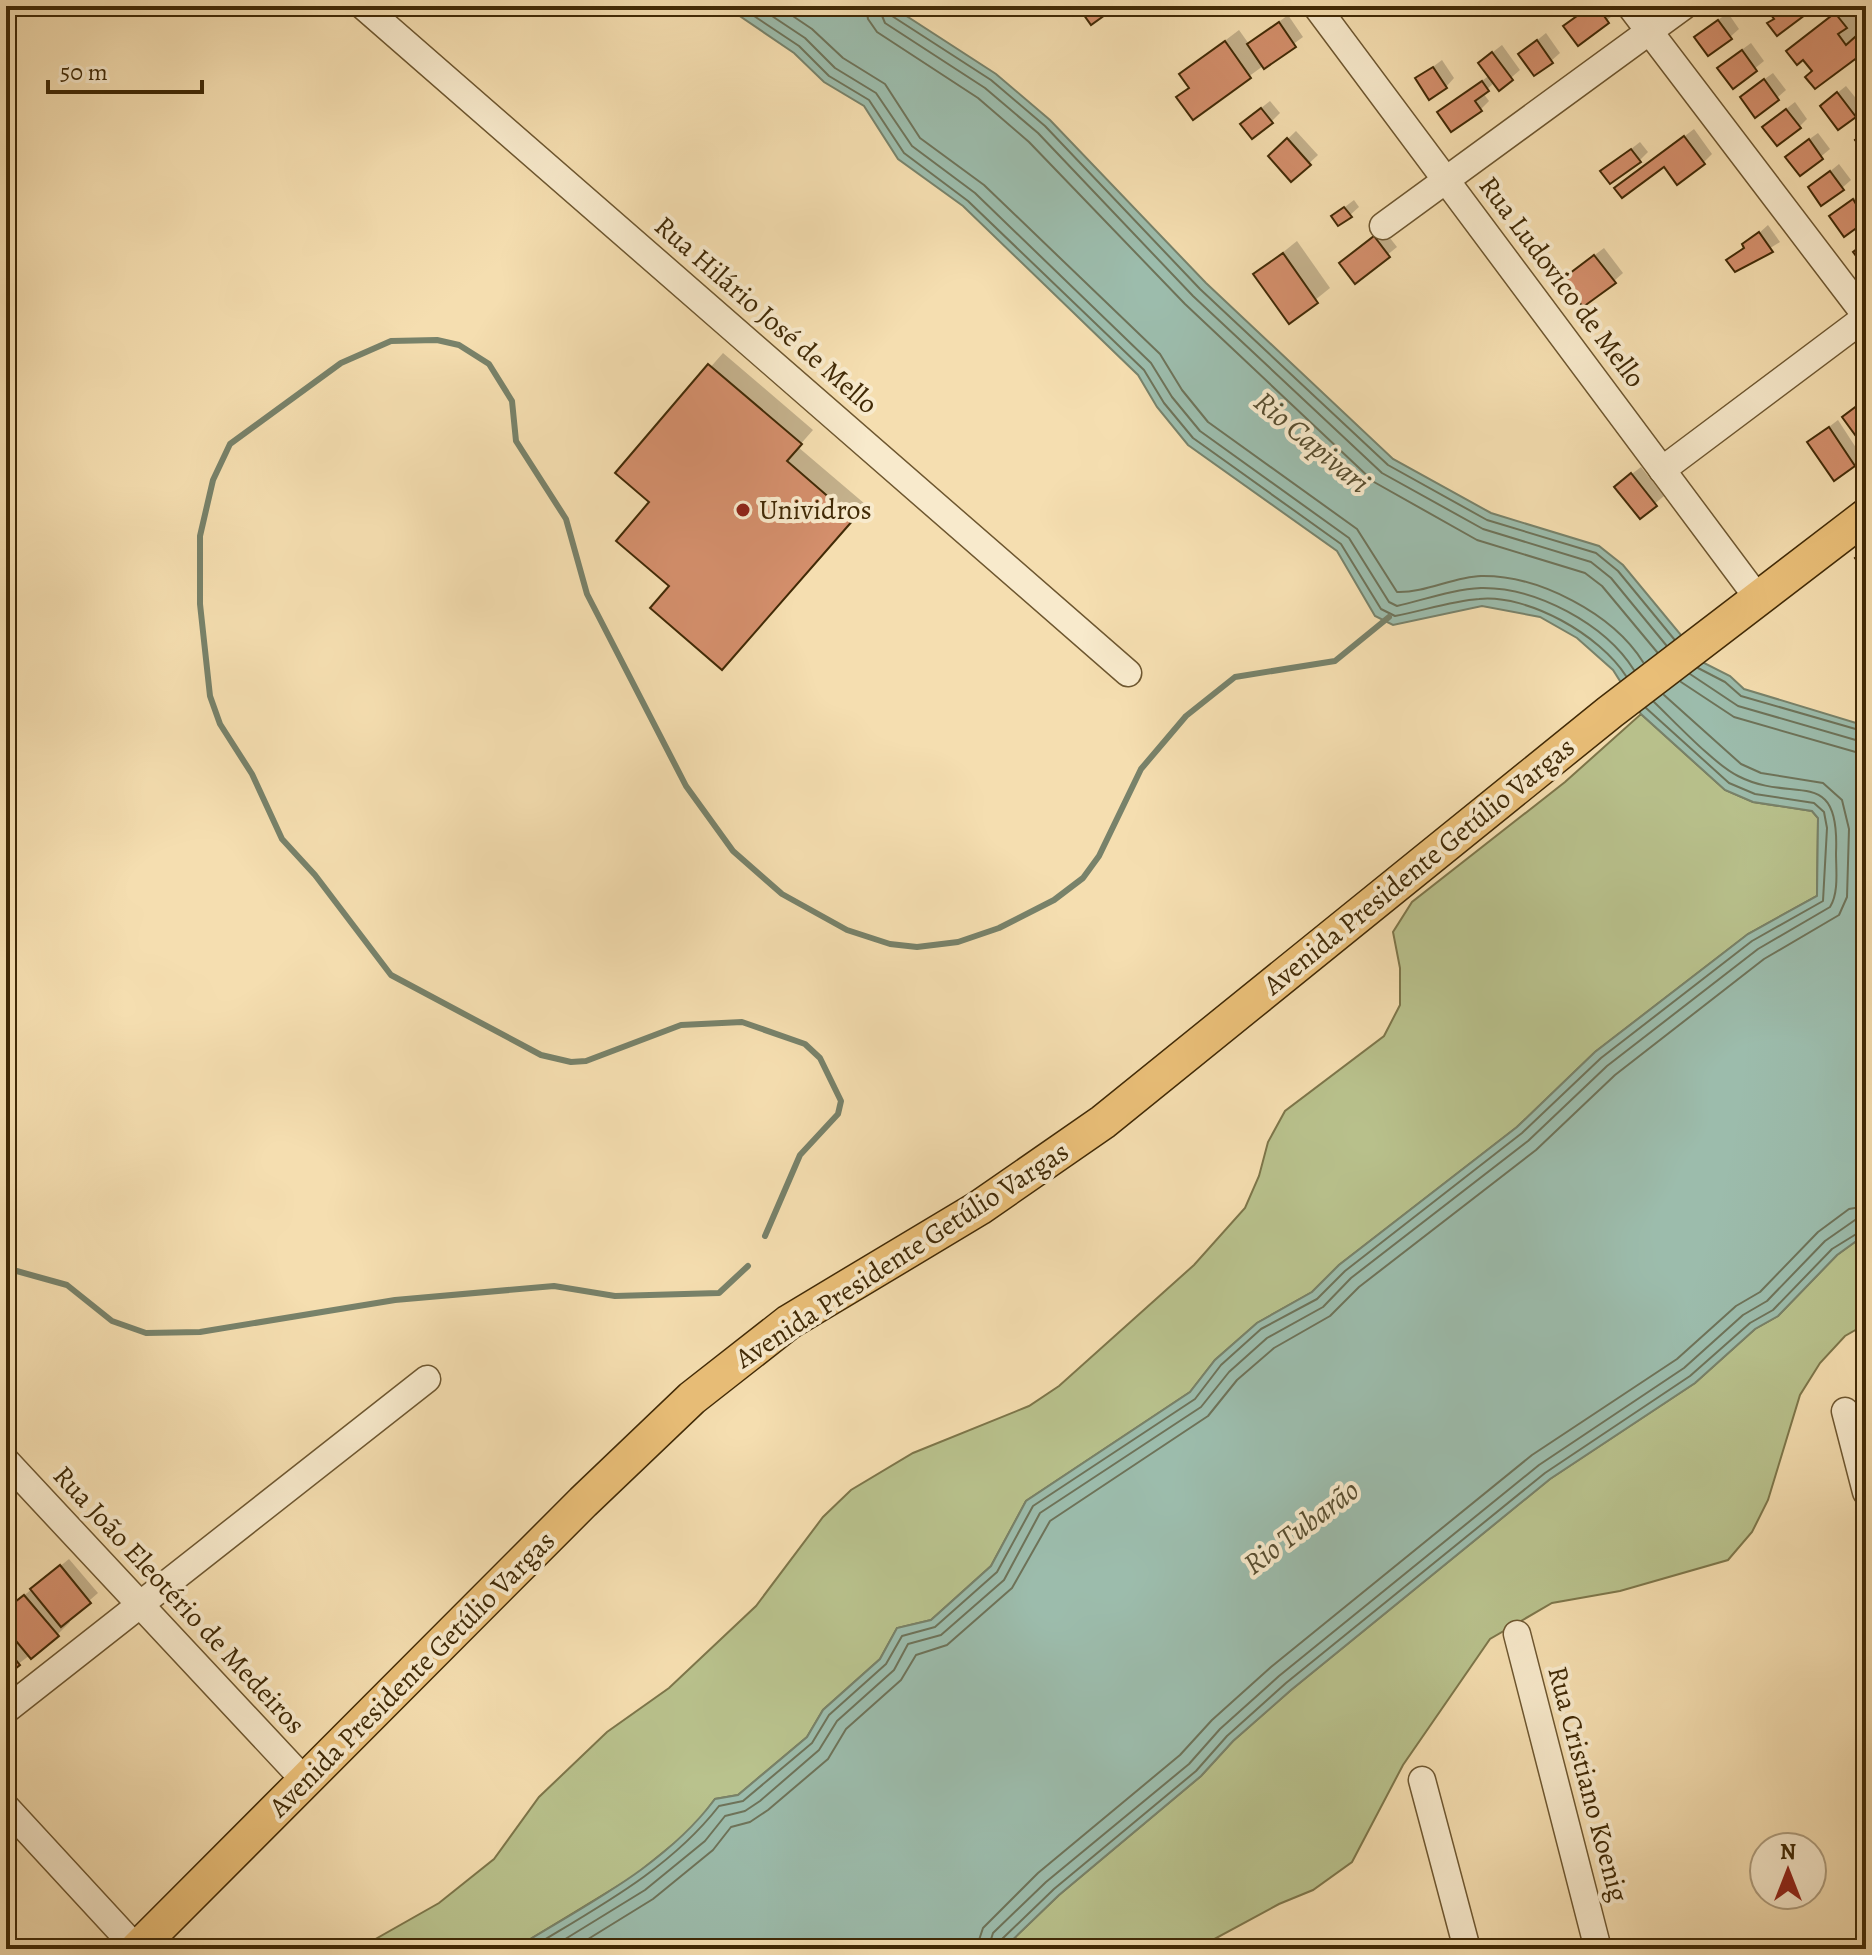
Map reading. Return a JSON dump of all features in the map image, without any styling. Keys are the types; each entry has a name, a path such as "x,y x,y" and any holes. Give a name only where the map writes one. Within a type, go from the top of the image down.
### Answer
{"main road":[{"name":"Avenida Presidente Getúlio Vargas","path":"137,1949 640,1446 732,1365 789,1322 979,1208 1103,1122 1610,712 1866,516"}],"street":[{"name":"Rua Hilário José de Mello","path":"363,6 1128,673"},
{"name":"Rua Ludovico de Mello","path":"1316,6 1757,597"},
{"path":"1630,6 1866,317 1662,470"},
{"path":"1383,226 1684,6"},
{"path":"6,1710 427,1379"},
{"path":"1845,1411 1866,1492"},
{"name":"Rua João Eleotério de Medeiros","path":"6,1461 306,1782"},
{"name":"Rua Cristiano Koenig","path":"1517,1634 1598,1949"},
{"path":"1422,1780 1467,1949"},
{"path":"6,1807 137,1949"}],"green space":[{"path":"1641,714 1725,790 1753,802 1812,811 1818,818 1817,896 1748,934 1595,1052 1517,1127 1339,1265 1312,1292 1257,1323 1215,1360 1190,1392 1026,1501 991,1566 931,1620 897,1628 880,1659 823,1710 807,1737 738,1795 715,1799 693,1828 634,1876 514,1949 358,1949 439,1903 494,1859 539,1797 607,1732 669,1688 756,1606 823,1517 851,1490 913,1453 1029,1406 1059,1386 1194,1265 1245,1208 1259,1176 1268,1142 1285,1111 1384,1036 1400,1005 1400,968 1393,932 1412,902 1565,782"},
{"path":"1866,1234 1866,1324 1845,1336 1820,1363 1800,1395 1768,1500 1752,1532 1728,1560 1620,1591 1552,1603 1490,1639 1403,1765 1352,1862 1313,1890 1279,1904 1196,1949 1003,1949 1059,1895 1201,1776 1233,1741 1291,1690 1550,1479 1695,1383 1755,1329 1778,1316 1837,1255"}],"water":[{"path":"725,6 891,6 996,74 1050,120 1206,283 1393,459 1491,513 1599,546 1623,565 1704,663 1730,676 1744,689 1866,726 1866,1234 1837,1255 1778,1316 1755,1329 1695,1383 1550,1479 1291,1690 1233,1741 1201,1776 1059,1895 1003,1949 514,1949 648,1865 695,1823 715,1799 738,1795 807,1737 823,1710 880,1659 897,1628 931,1620 991,1566 1026,1501 1190,1392 1215,1360 1257,1323 1312,1292 1339,1265 1517,1127 1595,1052 1748,934 1817,896 1818,818 1812,811 1753,802 1725,790 1641,714 1613,670 1577,638 1540,617 1482,606 1393,625 1375,616 1337,551 1188,445 1157,407 1138,375 963,206 898,159 864,106 824,82 794,53"}],"building":[{"path":"1099,6 1105,15 1091,25 1079,8"},
{"path":"1591,6 1597,6 1609,23 1578,46 1563,26"},
{"path":"1754,6 1817,6 1777,36 1767,23 1774,19 1765,7 1758,12"},
{"path":"1835,13 1847,28 1838,34 1846,45 1855,37 1866,51 1815,89 1805,77 1812,71 1803,60 1797,65 1786,51"},
{"path":"1718,20 1732,39 1708,56 1694,37"},
{"path":"1279,22 1296,47 1264,69 1247,44"},
{"path":"1537,40 1553,63 1534,76 1518,54"},
{"path":"1225,41 1251,78 1193,120 1176,97 1189,88 1179,74"},
{"path":"1742,50 1757,71 1733,89 1717,68"},
{"path":"1492,52 1513,80 1499,91 1478,63"},
{"path":"1433,67 1447,88 1429,100 1415,78"},
{"path":"1764,79 1779,100 1755,118 1740,97"},
{"path":"1482,81 1489,91 1475,101 1482,111 1451,132 1437,112"},
{"path":"1837,92 1856,117 1838,130 1820,106"},
{"path":"1261,108 1273,123 1252,139 1240,124"},
{"path":"1786,109 1801,128 1777,146 1762,127"},
{"path":"1866,131 1866,154 1865,154 1855,140"},
{"path":"1684,136 1705,164 1677,185 1664,167 1622,198 1614,188"},
{"path":"1287,138 1311,165 1291,182 1268,156"},
{"path":"1809,139 1823,159 1800,176 1785,157"},
{"path":"1631,149 1641,162 1610,184 1600,171"},
{"path":"1830,171 1844,190 1821,206 1808,187"},
{"path":"1853,199 1866,221 1844,237 1829,216"},
{"path":"1344,207 1352,217 1338,226 1331,216"},
{"path":"1759,232 1773,252 1735,272 1726,260 1744,248 1742,244"},
{"path":"1374,236 1390,257 1355,284 1339,263"},
{"path":"1866,242 1866,269 1853,252"},
{"path":"1283,253 1318,303 1289,324 1253,274"},
{"path":"1594,255 1616,283 1583,307 1561,280"},
{"name":"Unividros","path":"708,364 802,444 787,461 854,519 722,670 650,608 669,586 616,541 649,502 615,473"},
{"path":"1866,399 1866,450 1842,417"},
{"path":"1829,427 1855,466 1834,481 1807,442"},
{"path":"1631,473 1657,506 1640,519 1614,487"},
{"path":"1866,551 1866,570 1864,571 1855,558"},
{"path":"60,1565 91,1603 61,1627 30,1589"},
{"path":"24,1595 59,1636 31,1659 6,1629 6,1609"},
{"path":"6,1648 20,1665 6,1676"}],"waterway":[{"path":"765,1236 800,1155 838,1114 841,1101 820,1058 805,1044 742,1022 681,1025 586,1061 571,1062 541,1055 391,975 315,875 282,839 252,774 220,724 210,696 200,604 200,536 213,480 230,444 341,363 391,341 437,340 459,345 489,364 512,401 516,441 566,519 587,594 686,786 733,851 782,894 847,930 890,944 917,947 958,942 999,928 1054,900 1083,878 1099,856 1141,769 1186,716 1235,677 1335,661 1389,617"},
{"path":"6,1268 67,1285 112,1321 146,1333 200,1332 395,1300 554,1286 615,1296 719,1293 748,1266"}],"place":[{"name":"Unividros","path":"743,510"}],"water label":[{"name":"Rio Capivari","path":"1312,442"},
{"name":"Rio Tubarão","path":"1301,1527"}]}
